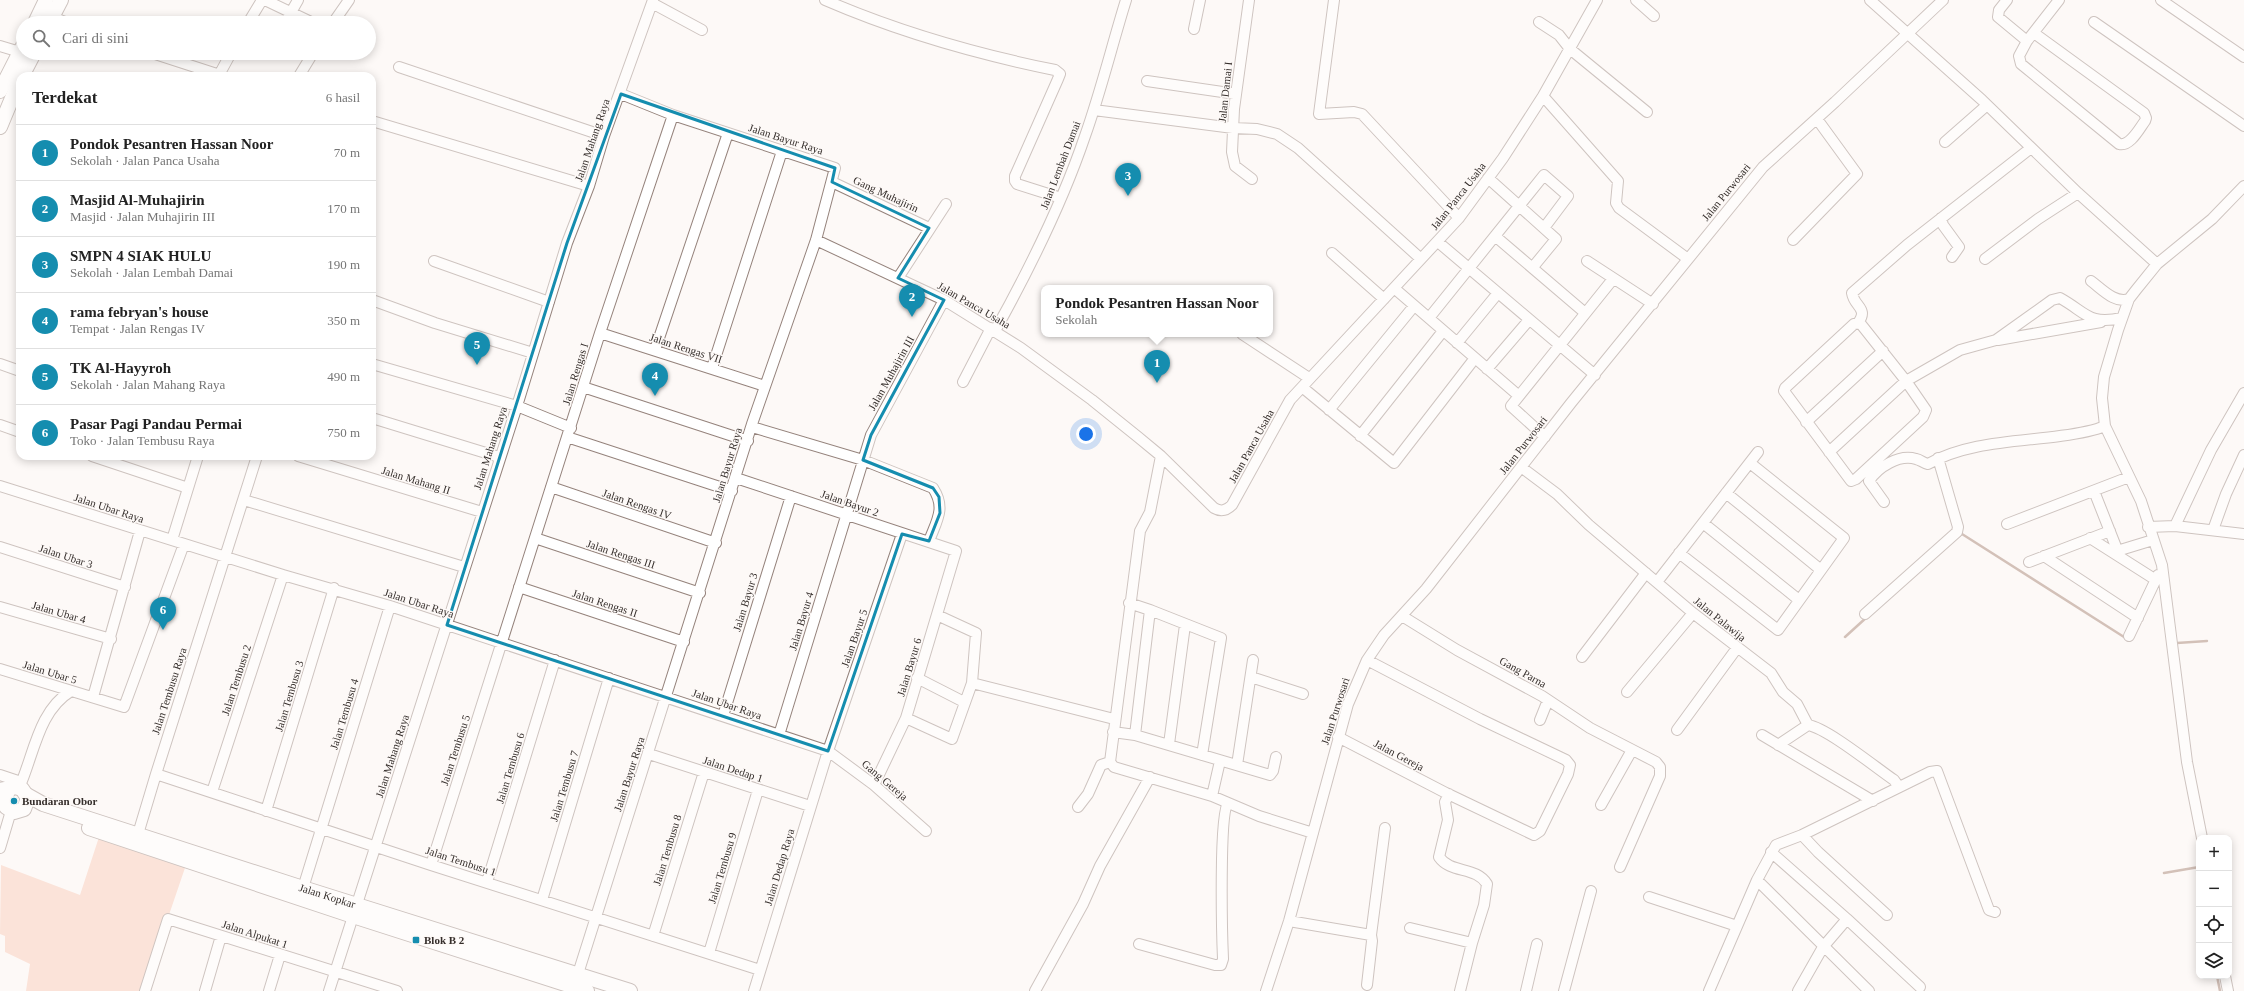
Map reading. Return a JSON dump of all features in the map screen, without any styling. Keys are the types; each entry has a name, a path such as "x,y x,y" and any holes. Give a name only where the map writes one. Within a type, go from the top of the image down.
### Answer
{"street":[{"path":"38,16 46,0"},
{"path":"52,16 61,0"},
{"path":"252,16 262,0"},
{"path":"265,0 298,16"},
{"path":"288,16 298,0"},
{"path":"338,16 349,0"},
{"path":"825,0 857,14 929,39 1055,70 1060,74 1014,181 1017,184 1061,198"},
{"name":"Jalan Lembah Damai","path":"963,382 993,329 1020,288 1061,198 1094,110 1126,0"},
{"path":"1194,29 1200,0"},
{"name":"Jalan Damai I","path":"1248,0 1236,94 1233,128 1233,162 1252,179"},
{"path":"1334,0 1319,114 1354,112 1362,114 1459,218"},
{"name":"Jalan Panca Usaha","path":"816,240 944,300 993,329 1092,400 1161,456 1210,505 1217,510 1227,510 1232,506 1290,400 1459,218 1488,178 1543,96 1597,0"},
{"path":"1636,0 1654,16"},
{"path":"1870,0 2032,148 2078,194 2157,264"},
{"name":"Jalan Purwosari","path":"1266,991 1289,921 1338,737 1355,684 1367,660 1384,635 1426,589 1521,467 1688,258 1763,167 1908,35 1943,0"},
{"path":"2007,0 1999,10 1998,17 2030,37 2144,113 2146,118 2145,122 2125,144 2119,144 2021,64 2019,56 2023,45 2030,37 2059,0"},
{"path":"2161,0 2244,57"},
{"path":"652,2 702,30"},
{"name":"Jalan Mahang Raya","path":"329,991 517,406 567,244 589,186 604,136 621,94 652,2"},
{"path":"1539,22 1559,34 1570,49 1647,112"},
{"path":"2094,22 2244,126"},
{"path":"0,46 16,48"},
{"path":"0,92 20,60"},
{"path":"23,72 24,60"},
{"path":"174,60 212,72"},
{"path":"222,72 228,60"},
{"path":"301,72 309,60"},
{"path":"399,67 604,136"},
{"path":"1147,81 1236,94"},
{"path":"0,127 16,89"},
{"name":"Jalan Bayur Raya","path":"574,984 649,754 752,427 816,240 835,168 673,115 621,94"},
{"path":"1543,96 1618,180 1616,203 1619,208 1688,258"},
{"path":"1945,142 1986,106"},
{"path":"1094,110 1233,128 1257,128 1277,134 1298,148 1422,259"},
{"name":"Jalan Rengas I","path":"502,642 600,333 673,115"},
{"path":"1793,240 1857,174 1817,119"},
{"path":"376,122 589,186"},
{"path":"655,350 728,133"},
{"path":"1858,323 1864,327 1883,351 1926,410 1925,414 1856,479 1848,480 1829,452 1785,394 1784,388 1854,324 1858,323 1863,312 1854,300 1852,293 1941,218 2032,148"},
{"path":"712,368 782,151"},
{"path":"1429,318 1544,175 1568,196 1544,228"},
{"path":"1488,178 1556,239 1533,267"},
{"name":"Gang Muhajirin","path":"832,182 929,228"},
{"path":"2201,835 2187,762 2162,566 2154,540 2148,527 2141,501 2105,426 2102,398 2104,377 2129,299 2157,264 2212,219 2244,186"},
{"path":"1985,258 2038,219 2078,194"},
{"path":"898,278 929,228 946,204"},
{"path":"1941,218 1943,225 1959,247 1952,257"},
{"path":"1495,236 1584,312"},
{"path":"1438,242 1595,375"},
{"path":"1332,253 1384,299"},
{"path":"434,261 549,302"},
{"path":"1587,261 1652,304"},
{"path":"1545,437 1511,406 1584,312 1613,279"},
{"path":"2091,281 2117,300 2123,301 2129,299"},
{"path":"1394,288 1519,396"},
{"path":"1457,343 1498,293"},
{"path":"1996,340 2052,300 2060,298 2090,317 2105,321"},
{"name":"Jalan Muhajirin III","path":"846,514 871,435 944,300"},
{"path":"376,301 435,323 533,353"},
{"path":"1329,410 1414,306"},
{"path":"1829,452 1906,381 1960,350 1996,340 2122,318"},
{"path":"1487,369 1529,320"},
{"path":"1360,436 1443,331"},
{"name":"Jalan Rengas VII","path":"600,333 766,386"},
{"path":"1247,337 1309,378"},
{"path":"1806,422 1883,351"},
{"path":"1302,387 1394,463 1475,358"},
{"path":"0,364 16,370"},
{"path":"376,365 517,406 569,432 732,491"},
{"path":"583,387 748,441"},
{"path":"2175,526 2211,450 2244,393"},
{"path":"376,419 500,457"},
{"path":"0,426 16,431"},
{"path":"1884,502 1869,481 1883,467 1901,458 1917,459 1928,464 1938,458 1968,448 2073,434 2105,426"},
{"path":"752,427 863,460 933,488 939,497 941,505 940,513 929,541"},
{"path":"1657,582 1758,452"},
{"path":"1161,456 1150,512 1140,531 1129,603 1110,762 1114,767 1212,796 1259,816 1313,833"},
{"path":"1865,614 1957,532 1958,527 1938,458"},
{"path":"104,460 188,488"},
{"path":"172,540 197,460"},
{"name":"Jalan Tembusu Raya","path":"138,834 156,774 227,557 256,460"},
{"name":"Jalan Mahang II","path":"311,460 482,512"},
{"path":"2213,530 2243,460"},
{"path":"1680,553 1778,630 1844,538 1750,463"},
{"name":"Jalan Palawija","path":"1521,467 1557,494 1589,525 1693,613 1771,673 1782,692 1797,704 1808,725"},
{"path":"2007,524 2130,477"},
{"name":"Jalan Bayur 2","path":"736,478 956,551"},
{"name":"Jalan Ubar Raya","path":"0,486 283,575 334,588 502,642 828,751"},
{"name":"Jalan Rengas IV","path":"551,487 716,543"},
{"path":"2094,491 2119,554"},
{"path":"1726,493 1821,570"},
{"name":"Jalan Bayur 3","path":"722,716 791,496"},
{"path":"244,500 464,567"},
{"name":"Jalan Bayur 4","path":"779,735 846,514"},
{"path":"1703,523 1799,600"},
{"path":"2148,527 2175,526 2244,534"},
{"path":"2029,562 2110,530"},
{"path":"93,697 111,640 140,531"},
{"name":"Jalan Bayur 5","path":"828,751 902,534"},
{"name":"Jalan Rengas III","path":"535,538 700,593"},
{"path":"2090,538 2119,554 2156,580"},
{"path":"2119,554 2154,540"},
{"name":"Jalan Ubar 5","path":"0,669 93,697 122,708 125,706 184,544"},
{"name":"Jalan Ubar 3","path":"0,547 125,587"},
{"name":"Jalan Bayur 6","path":"874,785 906,718 956,551"},
{"path":"2044,556 2138,618"},
{"path":"2129,636 2162,566"},
{"path":"1582,657 1646,573"},
{"name":"Jalan Tembusu 2","path":"212,792 283,575"},
{"name":"Jalan Rengas II","path":"519,587 684,642"},
{"name":"Jalan Tembusu 3","path":"266,810 334,588"},
{"path":"1129,603 1150,610 1185,626 1221,638 1202,755"},
{"name":"Jalan Tembusu 4","path":"303,888 390,606"},
{"name":"Jalan Ubar 4","path":"0,607 111,640"},
{"path":"1135,734 1150,610"},
{"path":"1627,692 1693,613"},
{"path":"906,718 952,739 959,726 964,702 972,683 976,632 937,615"},
{"name":"Gang Parna","path":"1402,616 1548,700 1590,728 1656,762 1661,772 1620,867"},
{"path":"1169,744 1185,626"},
{"name":"Jalan Tembusu 5","path":"431,865 502,642"},
{"path":"1677,730 1737,648"},
{"name":"Jalan Tembusu 6","path":"487,882 555,660"},
{"path":"1237,765 1253,660"},
{"name":"Jalan Gereja","path":"1338,737 1449,794 1534,835 1540,831 1568,774 1570,765 1566,760 1480,720 1367,660"},
{"path":"1250,677 1303,694"},
{"name":"Jalan Tembusu 7","path":"542,900 609,678"},
{"path":"917,678 964,702"},
{"path":"972,683 1114,719"},
{"path":"0,848 13,796 40,732 54,703 71,691"},
{"path":"1540,720 1548,700"},
{"path":"1778,745 1808,725 1816,726 1894,780 1899,787"},
{"path":"1113,732 1135,734 1270,775 1274,771 1276,757"},
{"path":"1762,735 1873,801"},
{"path":"1601,805 1632,750"},
{"name":"Gang Gereja","path":"828,751 874,785 926,831"},
{"name":"Jalan Dedap Raya","path":"754,991 828,751"},
{"name":"Jalan Dedap 1","path":"649,754 810,806"},
{"path":"1212,796 1220,761"},
{"path":"1078,807 1088,794 1102,765 1110,762"},
{"path":"1708,991 1757,880 1776,845 1802,835 1932,771 1938,772 1989,910 1995,912"},
{"name":"Jalan Tembusu 8","path":"653,936 704,772"},
{"name":"Jalan Tembusu 1","path":"156,774 431,865 760,970"},
{"path":"0,775 13,796"},
{"path":"1035,991 1083,904 1100,866 1150,777"},
{"name":"Jalan Tembusu 9","path":"709,953 758,790"},
{"path":"1449,794 1445,802 1448,820 1439,857 1446,864 1479,875 1487,884 1484,905 1472,943 1460,991"},
{"name":"Jalan Kopkar","path":"13,796 138,834 303,888 355,911"},
{"name":"Jalan Kopkar","path":"13,796 45,814 355,911 574,984 587,991"},
{"path":"1139,944 1215,966 1221,965 1223,959 1222,830 1224,807 1228,803"},
{"path":"1367,985 1372,941 1371,935 1385,828"},
{"path":"1802,835 1818,852 1887,915"},
{"path":"1771,852 1920,987"},
{"path":"1757,880 1823,947 1870,991"},
{"path":"1564,991 1591,891"},
{"path":"1649,897 1737,926"},
{"name":"Jalan Alpukat 1","path":"145,991 168,919 397,991"},
{"path":"1798,991 1823,947 1847,920"},
{"path":"1289,921 1371,935"},
{"path":"1410,928 1472,943"},
{"path":"205,991 221,936"},
{"path":"1526,991 1537,944"},
{"path":"269,991 280,955"},
{"path":"2226,979 2228,991"},
{"name":"Jalan Kopkar","path":"574,984 630,991"}],"highlighted area":[{"path":"621,94 835,168 832,182 929,228 898,278 944,300 871,435 863,460 933,488 939,497 940,513 929,541 902,534 828,751 447,625 567,243"}],"shaded area":[{"path":"99,837 186,865 143,991 26,991 30,964 5,952 5,936 0,934 1,865 80,895"}],"waterway":[{"path":"1959,536 1962,534 2124,637"},
{"path":"1845,637 1867,617"},
{"path":"2177,643 2207,641"},
{"path":"2164,873 2196,868"},
{"path":"2218,979 2220,991"}],"place":[{"name":"SMPN 4 SIAK HULU","path":"1128,196"},
{"name":"Masjid Al-Muhajirin","path":"912,317"},
{"name":"TK Al-Hayyroh","path":"477,365"},
{"name":"Pondok Pesantren Hassan Noor","path":"1157,383"},
{"name":"rama febryan's house","path":"655,396"},
{"name":"Pasar Pagi Pandau Permai","path":"163,630"},
{"name":"Bundaran Obor","path":"14,801"},
{"name":"Blok B 2","path":"416,940"}]}
